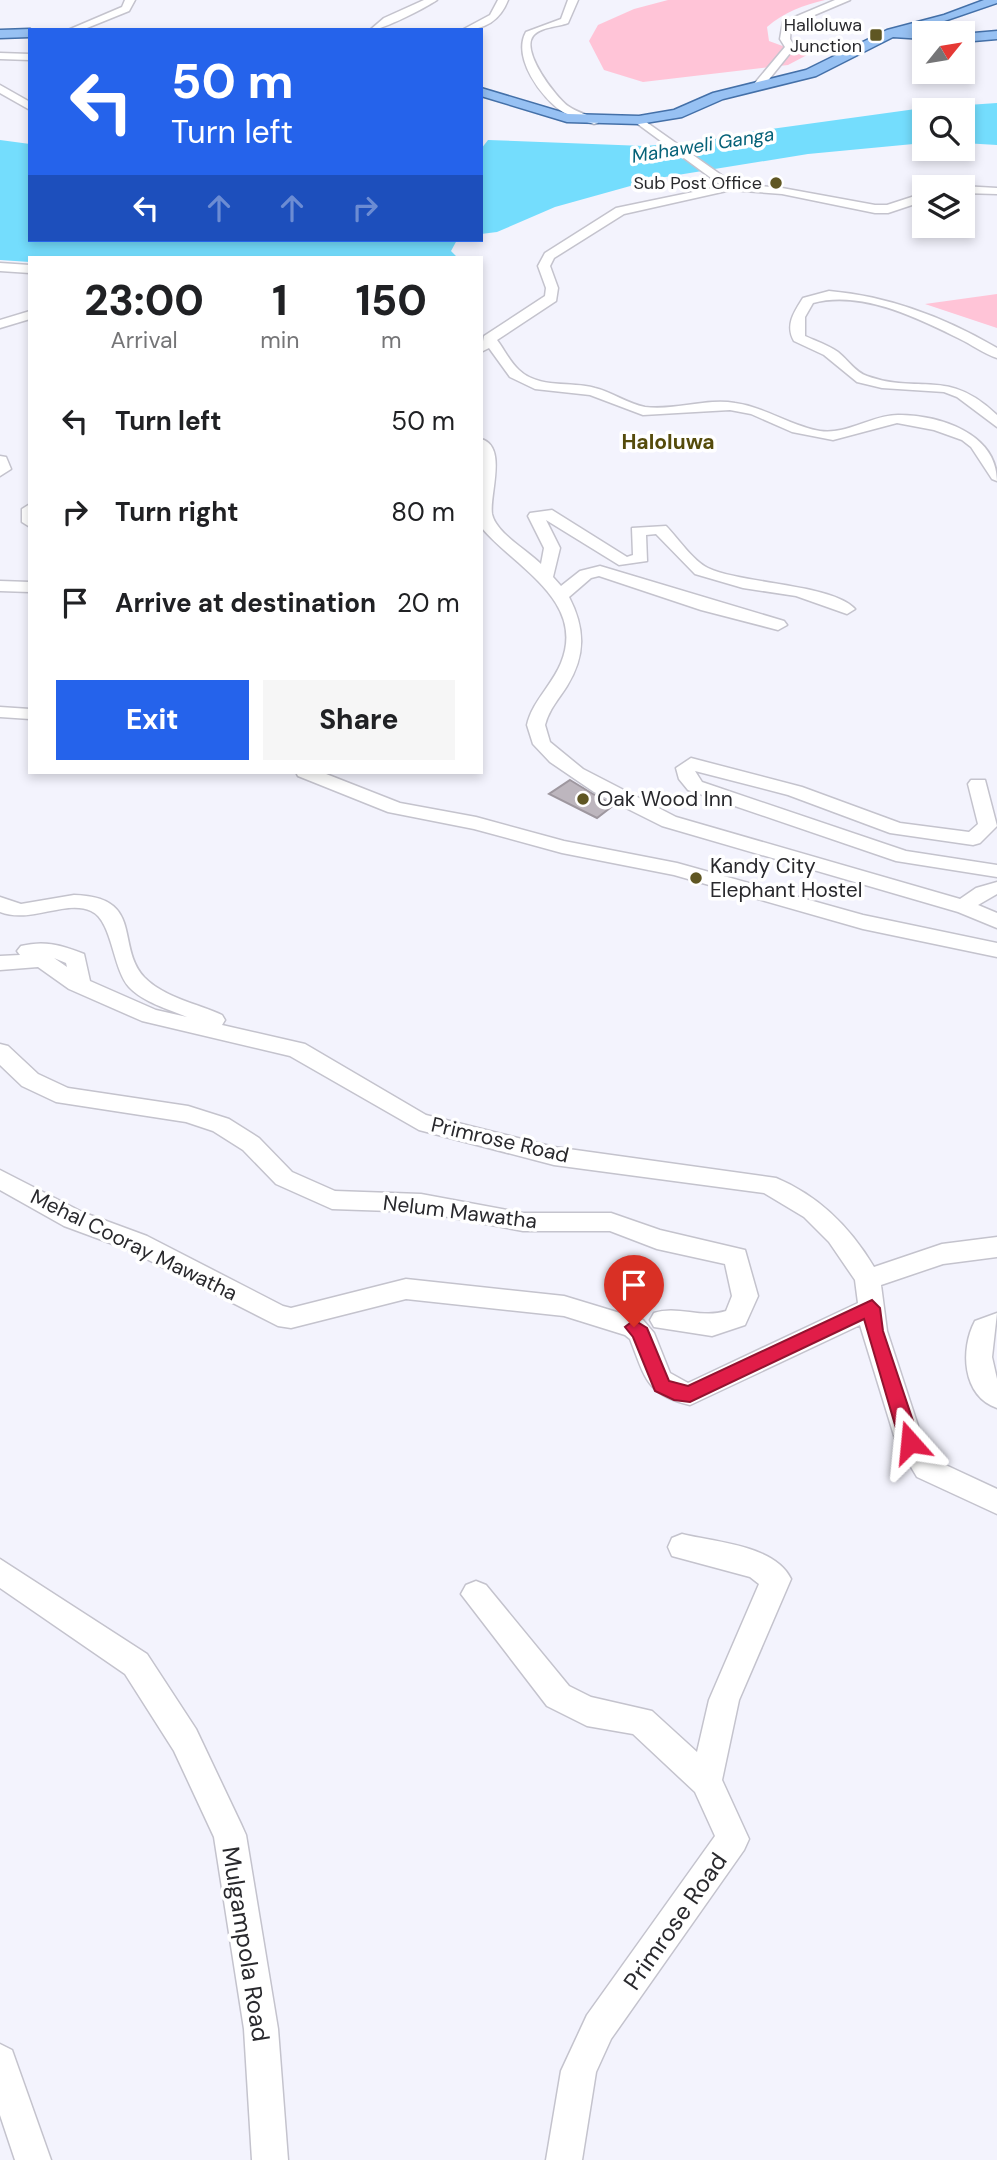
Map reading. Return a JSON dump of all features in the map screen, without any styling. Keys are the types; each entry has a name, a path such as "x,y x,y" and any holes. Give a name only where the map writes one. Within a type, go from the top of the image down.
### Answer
{"main road":[{"path":"483,93 566,118 594,121 639,120 677,114 718,96 811,73 891,33 948,18 996,0"},
{"path":"0,34 28,33"},
{"path":"891,33 912,34"},
{"path":"975,37 997,35"}],"street":[{"path":"78,28 126,9 130,0"},
{"path":"377,28 387,20 432,0"},
{"path":"472,28 493,20 499,14 503,0"},
{"path":"573,0 569,4 565,21 530,33 525,41 524,53 555,101 566,110 594,121"},
{"path":"758,86 790,47 785,39 786,24 820,7 845,0"},
{"path":"0,56 28,57"},
{"path":"0,88 28,106"},
{"path":"639,120 731,187"},
{"path":"912,201 888,209 875,209 782,191 731,187 621,211 566,242 549,256 544,266 552,288 551,298 485,344 526,382 592,391 643,411 743,408 755,410 797,429 833,436 897,419 937,426 967,437 976,444 997,476"},
{"path":"975,190 997,191"},
{"path":"0,267 28,269"},
{"path":"997,354 934,321 869,301 824,294 810,296 799,309 796,330 799,338 835,356 859,378 877,383 938,386 959,391 983,407 997,423"},
{"path":"0,324 28,316"},
{"path":"483,445 486,449 488,468 483,518 489,527 546,576 573,618 577,642 572,666 537,718 536,734 545,749 584,779 684,827 965,908 997,921"},
{"path":"0,471 3,469 1,460"},
{"path":"546,576 552,548 536,516 546,513 625,562 641,558 638,531 655,528 664,531 701,571 743,583 799,592 847,609"},
{"path":"559,596 586,574 600,571 707,606 778,625"},
{"path":"0,586 28,587"},
{"path":"0,712 28,714"},
{"path":"978,784 988,825 973,839 897,829 795,791 691,764 685,768 688,779 695,786 902,857 997,871"},
{"path":"310,774 396,808 477,823 562,847 677,869 749,892 863,922 997,950"},
{"path":"965,908 985,890 997,888"},
{"path":"0,904 16,911 81,900 102,907 116,925 125,967 139,985 207,1016 226,1031"},
{"path":"0,953 54,950 65,954 76,959 82,979 77,984"},
{"name":"Primrose Road","path":"0,962 42,960 77,984 150,1016 226,1031 297,1050 419,1122 554,1156 767,1184 789,1192 809,1205 856,1258 868,1279"},
{"name":"Nelum Mawatha","path":"0,1052 30,1080 64,1096 188,1114 221,1125 251,1144 284,1178 332,1200 421,1203 523,1222 611,1222 657,1238 736,1257 745,1296 736,1318 712,1326 663,1321"},
{"name":"Mehal Cooray Mawatha","path":"0,1179 73,1219 138,1243 278,1316 291,1318 406,1289 564,1306 634,1327 641,1333 662,1386 682,1393 690,1394 872,1308"},
{"path":"997,1247 942,1254 868,1279 874,1331 910,1442 927,1469 997,1502"},
{"path":"997,1323 984,1328 976,1364 979,1376 997,1397"},
{"path":"682,1547 758,1566 776,1579 724,1700 706,1781"},
{"name":"Mulgampola Road","path":"0,1572 136,1664 185,1740 230,1835 261,2029 270,2160"},
{"path":"476,1594 558,1696 587,1711 641,1721 706,1781"},
{"name":"Primrose Road","path":"564,2160 579,2071 599,2027 733,1839 706,1781"},
{"path":"0,2062 33,2160"}],"shaded area":[{"path":"668,0 825,0 794,10 767,27 769,41 807,55 788,65 643,82 604,70 589,41 598,25 634,9"},
{"path":"997,294 997,328 925,304"}],"water":[{"path":"997,103 997,145 975,144 975,104"},
{"name":"Mahaweli Ganga","path":"912,110 912,144 808,154 659,178 555,207 497,232 483,234 483,146 488,140 644,146 711,141 721,136"},
{"path":"0,140 28,144 28,242 456,242 451,251 456,256 28,256 28,262 0,260"}],"building":[{"name":"Oak Wood Inn","path":"570,780 614,805 597,818 549,794"}],"place":[{"name":"Halloluwa Junction","path":"876,35"},
{"name":"Sub Post Office","path":"776,183"},
{"name":"Oak Wood Inn","path":"583,799"},
{"name":"Kandy City Elephant Hostel","path":"696,878"}],"district":[{"name":"Haloluwa","path":"668,442"}],"route":[{"path":"634,1327 641,1333 662,1386 674,1392 690,1394 872,1308 874,1331 910,1442"}]}
